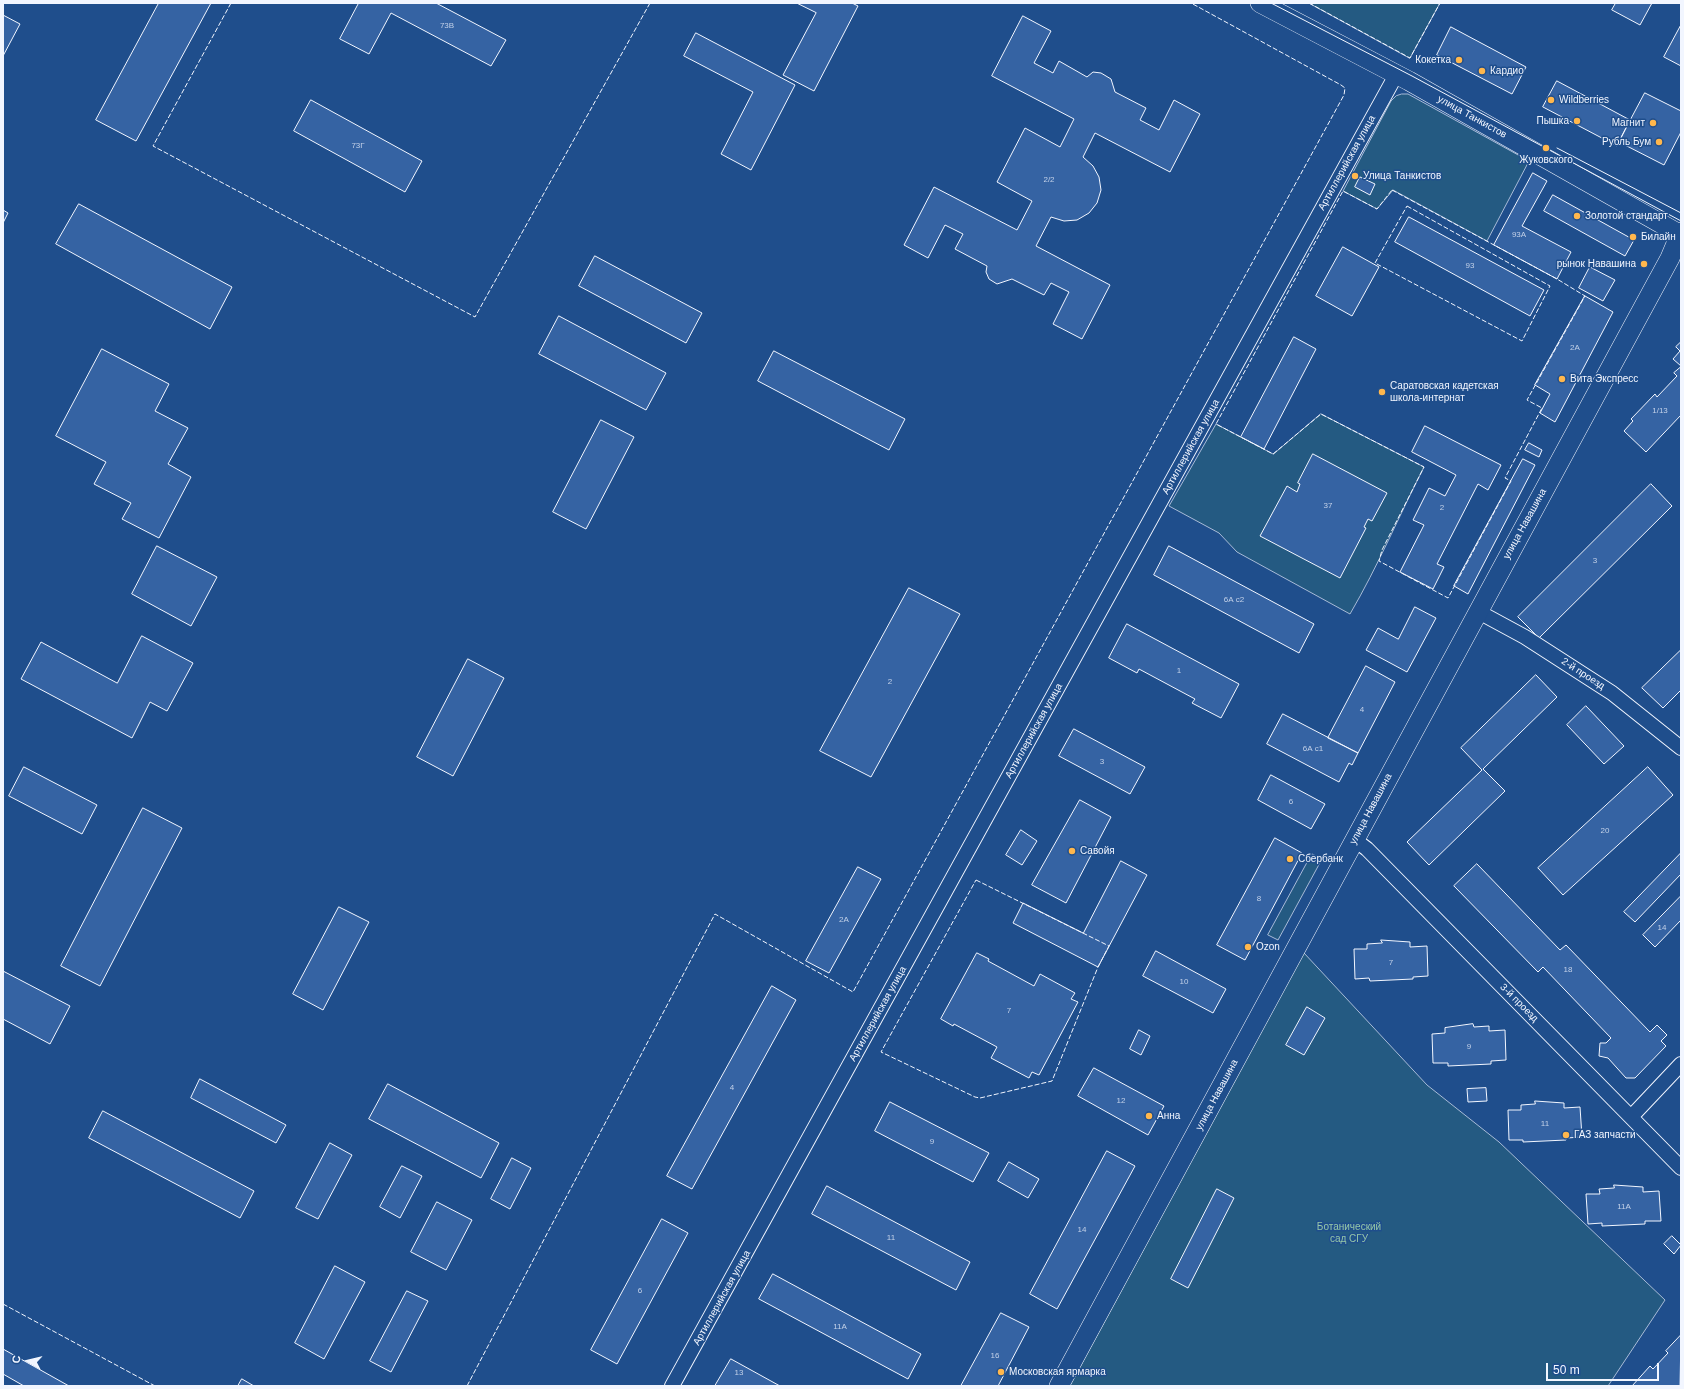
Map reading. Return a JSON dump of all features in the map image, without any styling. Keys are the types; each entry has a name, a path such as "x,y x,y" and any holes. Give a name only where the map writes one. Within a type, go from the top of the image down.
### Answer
{"main road":[{"name":"улица Танкистов","path":"1260,3 1396,75 1681,234"},
{"name":"улица Навашина","path":"1059,1386 1477,611 1670,258 1681,234"}],"street":[{"name":"Артиллерийская улица","path":"672,1386 1396,75"},
{"name":"2-й проезд","path":"1477,611 1524,637 1612,693 1681,748"},
{"name":"3-й проезд","path":"1354,840 1367,849 1681,1168"},
{"path":"1631,1117 1681,1064"}],"green space":[{"path":"1309,3 1440,3 1410,58"},
{"path":"1408,94 1529,161 1487,241 1393,190 1377,209 1343,191 1391,101 1396,96"},
{"path":"1321,414 1424,467 1350,614 1237,552 1219,533 1169,506 1216,424 1273,454"},
{"path":"1312,854 1322,859 1278,940 1268,935"},
{"name":"Ботанический сад СГУ","path":"1304,953 1427,1085 1499,1142 1665,1300 1608,1386 1070,1386"}],"building":[{"path":"159,3 211,3 136,141 96,120"},
{"path":"359,3 436,3 506,40 491,66 391,13 369,54 340,39"},
{"path":"797,3 852,3 858,6 814,91 783,75 816,13"},
{"path":"1616,3 1652,3 1640,25 1612,10"},
{"path":"3,15 20,24 3,56"},
{"path":"1023,16 1051,31 1034,63 1053,73 1059,61 1087,77 1093,72 1101,73 1111,79 1115,92 1146,108 1140,120 1159,130 1174,100 1200,114 1170,172 1095,133 1083,157 1093,166 1099,177 1101,190 1097,203 1089,213 1077,220 1064,221 1051,217 1036,246 1110,285 1082,339 1053,324 1069,292 1051,283 1044,295 1012,279 997,284 989,279 986,272 987,266 955,249 963,234 945,225 928,258 904,245 934,187 1017,230 1032,201 997,182 1025,128 1060,147 1074,119 992,76"},
{"path":"1681,25 1681,66 1664,57"},
{"path":"1451,27 1526,67 1512,94 1437,55"},
{"path":"696,33 795,85 751,170 721,154 753,92 684,56"},
{"path":"1557,81 1630,120 1617,146 1543,107"},
{"path":"1645,93 1681,111 1681,132 1664,165 1619,142"},
{"path":"311,100 422,161 405,192 294,131"},
{"path":"1533,173 1547,181 1522,226 1571,252 1557,279 1494,245"},
{"path":"1360,177 1375,184 1370,195 1355,187"},
{"path":"1553,195 1634,240 1625,256 1544,211"},
{"path":"79,204 232,287 210,329 56,244"},
{"path":"3,210 8,213 3,223"},
{"path":"1409,217 1544,290 1530,316 1395,242"},
{"path":"1343,247 1379,267 1352,316 1316,296"},
{"path":"595,256 702,313 686,343 579,286"},
{"path":"1590,267 1615,280 1603,301 1579,288"},
{"path":"1585,296 1613,312 1555,422 1540,413 1550,394 1535,385"},
{"path":"559,316 666,373 646,410 539,354"},
{"path":"1294,337 1316,349 1264,449 1241,437"},
{"path":"1681,342 1681,366 1673,359 1680,351 1676,347"},
{"path":"102,349 169,384 155,411 188,428 168,464 191,477 159,538 122,519 131,503 94,484 106,462 56,436"},
{"path":"774,351 905,419 889,450 758,381"},
{"path":"1681,367 1681,415 1646,452 1624,431 1633,421 1631,419 1655,394 1657,397 1677,376 1674,373"},
{"path":"601,420 634,437 586,529 553,512"},
{"path":"1425,426 1501,465 1488,490 1478,484 1437,564 1444,567 1433,589 1400,572 1424,525 1413,520 1429,488 1445,496 1456,475 1412,452"},
{"path":"1529,443 1542,450 1539,457 1525,450"},
{"path":"1313,454 1387,493 1372,521 1368,519 1364,527 1366,528 1340,578 1260,536 1287,486 1297,492 1300,484 1298,483"},
{"path":"1523,459 1535,465 1468,594 1454,586"},
{"path":"1651,484 1672,506 1539,638 1518,617"},
{"path":"157,546 217,577 191,626 132,594"},
{"path":"1169,546 1314,624 1299,653 1154,575"},
{"path":"909,588 960,614 871,777 820,751"},
{"path":"1415,607 1436,618 1407,672 1366,650 1378,628 1398,639"},
{"path":"1127,624 1239,684 1221,718 1192,703 1195,699 1139,669 1137,673 1109,658"},
{"path":"142,636 193,663 167,711 150,702 132,738 21,679 41,642 117,683"},
{"path":"1681,650 1681,690 1663,708 1642,688"},
{"path":"468,659 504,678 453,776 417,757"},
{"path":"1366,666 1395,682 1358,753 1328,738"},
{"path":"1536,675 1557,697 1483,769 1505,791 1429,865 1407,842 1482,770 1461,748"},
{"path":"1586,706 1624,746 1604,764 1567,725"},
{"path":"1283,714 1358,753 1352,765 1349,763 1339,782 1267,744"},
{"path":"1074,729 1145,767 1130,794 1059,756"},
{"path":"24,767 97,805 82,834 9,796"},
{"path":"1648,767 1673,795 1563,895 1538,868"},
{"path":"1271,775 1325,804 1311,829 1258,800"},
{"name":"Савойя","path":"1080,800 1111,817 1066,903 1032,885"},
{"path":"143,808 182,828 100,986 61,966"},
{"path":"1021,830 1037,841 1022,865 1006,855"},
{"path":"1275,838 1302,853 1245,960 1217,945"},
{"path":"1681,853 1681,874 1635,922 1624,912"},
{"path":"1121,861 1147,875 1098,967 1013,923 1023,903 1083,933"},
{"path":"1477,864 1560,950 1566,945 1650,1032 1657,1025 1667,1035 1661,1041 1666,1046 1635,1078 1626,1078 1608,1058 1599,1056 1600,1043 1606,1043 1611,1038 1543,967 1538,972 1454,886"},
{"path":"858,867 881,879 829,973 806,961"},
{"path":"1681,896 1681,920 1655,947 1643,935"},
{"path":"339,907 369,922 323,1010 293,994"},
{"path":"1381,940 1410,942 1410,947 1427,946 1428,976 1413,977 1413,979 1370,981 1369,978 1355,979 1354,949 1367,949 1367,944 1382,943"},
{"path":"1156,951 1226,989 1213,1013 1143,976"},
{"path":"977,953 989,959 988,961 1034,986 1040,974 1075,993 1071,999 1078,1002 1039,1075 1032,1072 1029,1078 991,1058 997,1047 954,1024 953,1026 941,1019"},
{"path":"3,971 70,1006 50,1044 3,1019"},
{"path":"772,986 796,1000 692,1189 667,1176"},
{"path":"1307,1007 1325,1018 1304,1055 1286,1045"},
{"path":"1473,1024 1474,1027 1489,1026 1489,1031 1505,1030 1506,1060 1491,1061 1491,1064 1448,1066 1448,1063 1433,1063 1432,1034 1445,1033 1445,1028"},
{"path":"1139,1030 1150,1036 1141,1055 1130,1049"},
{"path":"1094,1068 1164,1106 1148,1135 1078,1096"},
{"path":"200,1079 286,1125 276,1143 191,1098"},
{"path":"388,1084 499,1143 481,1178 369,1119"},
{"path":"1486,1088 1487,1101 1468,1102 1467,1089"},
{"path":"1535,1101 1564,1103 1564,1108 1580,1107 1582,1137 1566,1138 1566,1140 1523,1142 1523,1140 1509,1140 1508,1110 1521,1110 1521,1105 1535,1104"},
{"path":"890,1102 989,1153 973,1182 875,1131"},
{"path":"103,1111 254,1191 240,1218 89,1138"},
{"path":"330,1143 352,1155 318,1219 296,1208"},
{"path":"1107,1151 1135,1166 1057,1309 1030,1294"},
{"path":"512,1158 531,1168 510,1209 491,1199"},
{"path":"1009,1162 1039,1179 1028,1198 998,1181"},
{"path":"402,1166 422,1176 400,1218 380,1207"},
{"path":"1614,1185 1643,1187 1643,1192 1659,1191 1661,1221 1645,1221 1645,1224 1602,1226 1602,1223 1588,1224 1586,1194 1600,1194 1599,1189 1614,1188"},
{"path":"827,1186 970,1262 956,1290 812,1214"},
{"path":"1217,1189 1234,1198 1188,1288 1171,1279"},
{"path":"437,1202 472,1220 446,1270 411,1252"},
{"path":"662,1219 688,1233 617,1364 591,1350"},
{"path":"1672,1236 1681,1245 1674,1254 1664,1244"},
{"path":"335,1266 365,1282 324,1359 295,1343"},
{"path":"773,1274 921,1354 908,1379 759,1299"},
{"path":"407,1291 428,1301 391,1372 370,1361"},
{"path":"1001,1313 1029,1327 998,1386 961,1386"},
{"path":"1681,1335 1680,1386 1632,1386 1650,1366 1653,1369 1668,1353 1666,1351"},
{"path":"3,1349 69,1386 24,1386 3,1374"},
{"path":"731,1359 780,1386 715,1386"},
{"path":"242,1379 254,1386 238,1386"}],"tram line":[{"path":"1271,3 1412,76 1681,221"},
{"path":"1557,148 1681,213"}],"fence":[{"path":"231,3 153,146 475,317 650,3"},
{"path":"467,1386 715,914 853,992 1344,95 1345,88 1341,85 1191,3"},
{"path":"1309,3 1410,58 1440,3"},
{"path":"1392,190 1557,279 1585,296 1527,400 1542,408 1505,478 1511,481 1448,598 1379,561 1382,550 1424,467 1321,414 1273,454 1216,424 1343,191 1377,209 1392,190"},
{"path":"1407,206 1550,286 1522,341 1375,263 1407,206"},
{"path":"976,880 1109,946 1098,967 1052,1081 980,1098 975,1097 881,1052 976,880"},
{"path":"3,1304 155,1386"}],"place":[{"name":"Кокетка","path":"1459,60"},
{"name":"Кардио","path":"1482,71"},
{"name":"Wildberries","path":"1551,100"},
{"name":"Пышка","path":"1577,121"},
{"name":"Магнит","path":"1653,123"},
{"name":"Рубль Бум","path":"1659,142"},
{"name":"Жуковского","path":"1546,148"},
{"name":"Улица Танкистов","path":"1355,176"},
{"name":"Золотой стандарт","path":"1577,216"},
{"name":"Билайн","path":"1633,237"},
{"name":"рынок Навашина","path":"1644,264"},
{"name":"Вита Экспресс","path":"1562,379"},
{"name":"Саратовская кадетская школа-интернат","path":"1382,392"},
{"name":"Савойя","path":"1072,851"},
{"name":"Сбербанк","path":"1290,859"},
{"name":"Ozon","path":"1248,947"},
{"name":"Анна","path":"1149,1116"},
{"name":"ГАЗ запчасти","path":"1566,1135"},
{"name":"Московская ярмарка","path":"1001,1372"}]}
